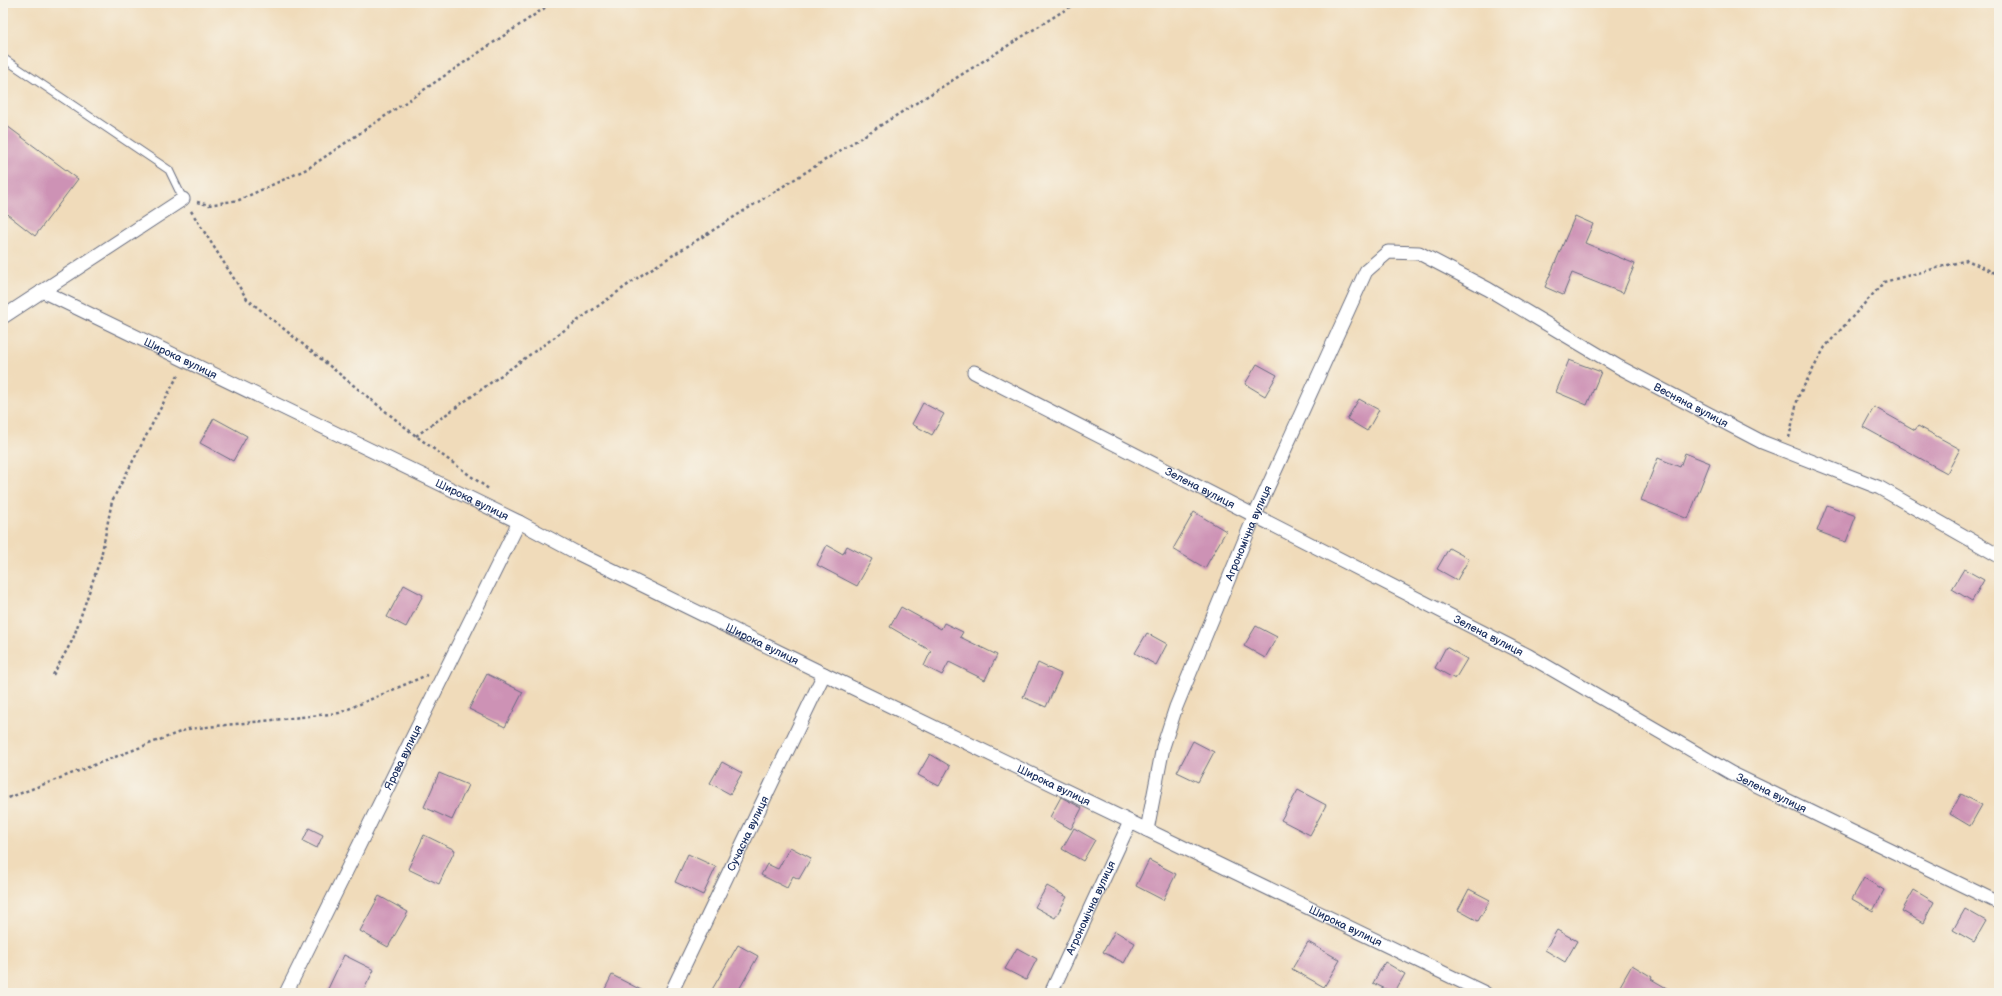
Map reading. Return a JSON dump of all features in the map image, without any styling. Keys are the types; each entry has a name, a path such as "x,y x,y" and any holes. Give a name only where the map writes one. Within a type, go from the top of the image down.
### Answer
{"street":[{"path":"3,317 183,199"},
{"name":"Весняна вулиця","path":"1388,252 1418,253 1488,289 1619,367 1762,442 1880,488 1999,556"},
{"name":"Агрономічна вулиця","path":"1147,830 1163,747 1176,707 1254,515 1366,271 1388,252"},
{"name":"Широка вулиця","path":"42,291 519,522 577,553 824,674 1485,993"},
{"name":"Зелена вулиця","path":"974,372 1530,656 1730,773 1999,903"},
{"name":"Ярова вулиця","path":"286,993 519,522"},
{"name":"Сучасна вулиця","path":"671,993 824,674"},
{"name":"Агрономічна вулиця","path":"1051,993 1130,822"}],"lane":[{"path":"3,58 169,170 183,199"}],"path":[{"path":"183,199 209,205 239,200 307,169 552,3"},
{"path":"416,436 643,274 1076,3"},
{"path":"183,199 247,299 416,436 493,492"},
{"path":"1786,451 1798,396 1825,347 1884,282 1967,260 1999,275"},
{"path":"53,675 73,639 101,557 112,501 186,361"},
{"path":"3,800 188,729 339,713 448,666"}],"building":[{"path":"3,123 78,179 35,236 3,211"},
{"path":"1575,216 1593,224 1585,243 1635,264 1623,293 1572,273 1563,295 1545,287"},
{"path":"1569,360 1601,372 1587,405 1556,392"},
{"path":"1257,364 1277,375 1265,396 1245,384"},
{"path":"1359,399 1379,410 1367,431 1347,419"},
{"path":"923,403 944,414 932,435 912,424"},
{"path":"1874,407 1915,430 1918,426 1960,449 1947,473 1863,427"},
{"path":"214,418 247,436 233,461 200,443"},
{"path":"1685,453 1710,463 1688,519 1641,500 1658,458 1680,467"},
{"path":"1827,505 1856,516 1846,542 1817,531"},
{"path":"1194,512 1226,531 1205,568 1173,549"},
{"path":"827,545 843,554 847,546 872,559 857,586 817,565"},
{"path":"1449,548 1469,559 1457,580 1437,569"},
{"path":"1964,569 1984,580 1972,601 1952,589"},
{"path":"404,585 423,595 406,627 387,617"},
{"path":"901,607 941,629 944,623 963,632 960,637 997,655 985,680 949,662 942,675 924,666 931,651 890,627"},
{"path":"1256,626 1277,637 1265,658 1244,646"},
{"path":"1147,633 1167,644 1156,665 1135,653"},
{"path":"1446,647 1467,659 1455,679 1435,668"},
{"path":"1038,663 1061,674 1046,707 1023,697"},
{"path":"487,674 523,692 505,727 469,709"},
{"path":"1193,741 1214,752 1198,782 1177,772"},
{"path":"930,754 950,766 939,786 918,775"},
{"path":"722,762 742,773 730,794 710,783"},
{"path":"439,773 468,785 452,820 424,807"},
{"path":"1298,790 1326,805 1310,835 1281,820"},
{"path":"1961,794 1982,805 1970,826 1950,814"},
{"path":"1061,797 1082,808 1071,829 1050,817"},
{"path":"309,828 323,835 317,848 303,841"},
{"path":"1074,828 1095,840 1083,861 1062,849"},
{"path":"424,835 455,850 439,884 408,869"},
{"path":"790,847 811,858 799,879 793,876 787,888 761,875 767,864 778,869"},
{"path":"688,854 716,867 703,895 675,882"},
{"path":"1149,860 1176,874 1163,900 1136,886"},
{"path":"1864,878 1884,890 1873,911 1852,899"},
{"path":"1047,886 1067,897 1055,918 1035,907"},
{"path":"1469,889 1490,900 1478,921 1458,910"},
{"path":"1914,890 1934,902 1923,923 1902,911"},
{"path":"379,896 408,912 388,947 360,931"},
{"path":"1965,909 1986,921 1974,942 1953,930"},
{"path":"1557,930 1577,941 1565,962 1545,950"},
{"path":"1115,931 1135,943 1124,963 1103,952"},
{"path":"1308,942 1340,960 1324,987 1292,969"},
{"path":"738,945 758,956 737,993 710,993"},
{"path":"1017,948 1037,959 1026,980 1005,969"},
{"path":"344,955 374,970 362,993 326,993"},
{"path":"1385,962 1405,974 1394,993 1373,983"},
{"path":"1632,965 1652,977 1651,979 1675,993 1632,993 1620,986"},
{"path":"612,975 647,993 603,993"}]}
